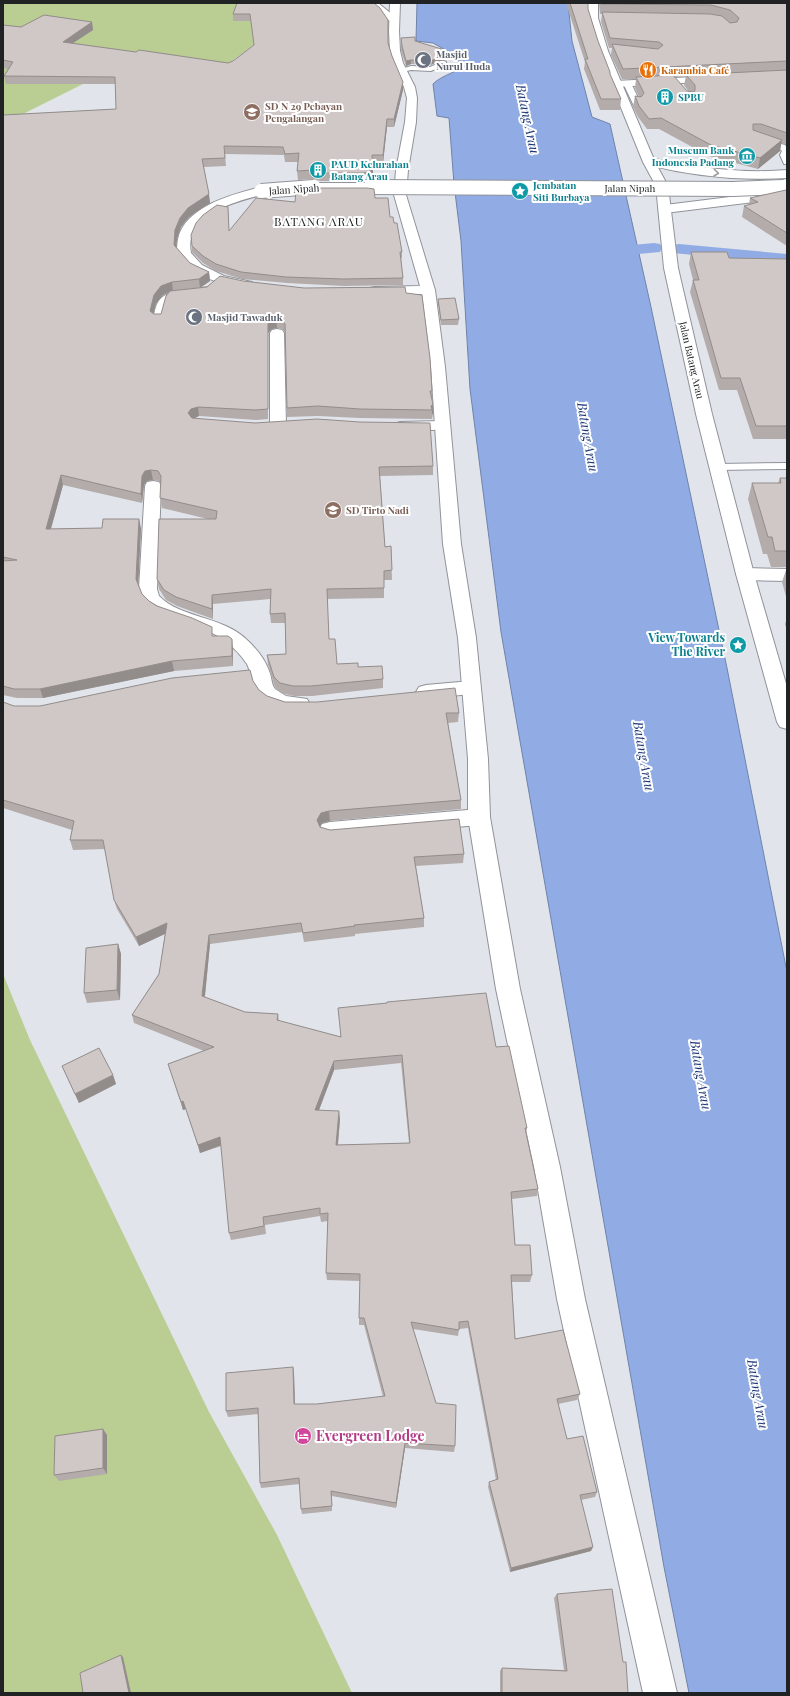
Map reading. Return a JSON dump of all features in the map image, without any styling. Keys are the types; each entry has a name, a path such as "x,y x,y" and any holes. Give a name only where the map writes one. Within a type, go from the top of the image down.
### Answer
{"street":[{"path":"372,3 394,20"},
{"path":"395,3 394,20 396,59 408,84 412,98 409,138 402,163 400,196 428,290 438,366 452,544 467,638 478,758 479,818 508,989 547,1167 571,1299 660,1693"},
{"name":"Jalan Batang Arau","path":"594,3 593,18 603,51 650,162 662,186 671,268 704,414 719,467 745,574 787,722"},
{"path":"593,18 607,18"},
{"path":"616,84 676,84 724,78"},
{"path":"650,162 691,170 737,175 760,176 787,174"},
{"name":"Jalan Nipah","path":"261,286 239,284 220,279 196,268 184,254 184,237 193,222 209,209 260,191 324,187 733,189 787,187"},
{"name":"Jalan Nipah","path":"665,209 787,194"},
{"path":"362,291 428,290"},
{"path":"277,333 277,425"},
{"path":"382,426 442,426"},
{"path":"153,486 149,576 150,598 160,608 218,628 228,634 248,652 260,670 264,690 270,697 295,704 318,703"},
{"path":"745,574 787,575"},
{"path":"239,672 260,670"},
{"path":"410,694 471,688"},
{"path":"330,830 479,818"}],"lane":[{"path":"603,51 614,52"},
{"path":"402,70 411,68 431,70 444,63"},
{"path":"627,83 637,104"},
{"path":"755,138 782,147 786,150 784,155 787,162"},
{"path":"210,288 220,279"},
{"path":"158,320 161,304 167,297 193,293"},
{"path":"719,467 787,466"}],"green space":[{"path":"3,3 295,3 263,38 225,66 123,64 3,124"},
{"path":"3,974 30,1040 209,1412 277,1535 352,1693 3,1693"}],"water":[{"name":"Batang Arau","path":"417,3 568,3 572,41 592,117 610,124 651,307 727,668 787,972 787,1693 689,1693 664,1567 501,632 470,389 461,241 454,184 449,118 437,116 433,84 462,67 456,56 433,43 416,41"}],"building":[{"path":"237,3 374,3 380,8 388,20 388,43 403,82 394,119 387,119 383,155 372,155 373,170 364,173 320,173 313,170 297,171 299,153 285,154 283,147 224,146 225,158 202,159 209,194 188,208 180,218 175,230 174,245 190,263 209,272 199,279 172,282 161,286 154,295 150,311 154,314 161,314 166,296 170,291 207,287 220,276 243,281 304,288 405,287 406,293 422,295 430,358 432,391 430,391 433,404 431,406 432,410 360,409 318,406 287,408 285,324 282,319 276,318 271,319 268,324 268,409 255,410 198,407 191,409 188,413 192,418 255,423 317,419 360,422 430,423 433,466 379,467 385,547 391,546 392,570 384,571 384,588 327,589 329,639 335,639 337,664 358,663 358,667 382,666 383,679 311,686 293,686 280,683 274,677 267,655 286,654 285,613 270,614 271,589 212,595 212,609 176,597 164,590 157,579 159,519 216,519 217,511 160,498 161,476 158,471 151,470 145,471 142,476 141,494 61,475 46,529 102,528 103,519 139,519 136,579 142,594 157,606 192,618 212,627 212,636 228,636 232,639 232,656 172,661 40,689 14,689 3,686 3,561 17,560 3,557 3,115 116,109 115,77 4,76 13,62 3,60 3,25 21,27 44,15 92,22 63,42 136,52 139,50 228,63 233,61 254,45 250,14 233,14"},
{"path":"570,3 588,3 588,9 598,41 621,99 601,99 585,59 588,59"},
{"path":"601,3 787,3 787,61 623,69 612,44 658,49 663,45 659,42 610,38 602,12 710,14 722,16 730,23 737,22 739,18 730,10 711,5"},
{"path":"415,37 415,41 445,50 441,51 449,54 430,61 406,61 401,38"},
{"path":"787,70 787,133 761,124 753,124 753,130 782,140 760,158 711,145 661,118 649,119 639,106 635,96 641,97 644,93 636,77 673,75 687,91 694,92 695,85 686,75"},
{"path":"317,188 367,188 374,189 375,198 388,198 390,217 393,217 394,223 397,223 402,252 400,252 403,278 343,279 286,277 241,272 216,264 203,256 192,246 191,235 196,223 203,215 217,205 228,207 229,231 256,198 295,202 296,191"},
{"path":"787,190 787,233 744,206 758,202 750,198"},
{"path":"691,252 727,252 729,258 787,259 787,426 756,426 740,378 721,378 693,280 699,280"},
{"path":"455,298 459,319 441,320 438,299"},
{"path":"780,478 787,478 787,551 775,551 772,537 768,537 752,483 781,483"},
{"path":"250,670 253,681 259,690 267,696 285,702 317,702 455,688 459,713 446,713 461,800 329,811 321,813 317,820 320,827 330,830 459,819 464,854 414,857 424,918 354,925 355,926 303,933 301,923 209,935 202,996 245,1012 278,1014 277,1020 341,1037 338,1008 486,993 496,1047 509,1046 527,1128 525,1128 538,1189 511,1192 515,1245 530,1245 532,1275 511,1275 515,1339 563,1330 580,1394 557,1399 567,1439 583,1436 597,1492 580,1495 593,1547 511,1568 489,1482 498,1479 468,1321 459,1322 459,1330 411,1322 436,1403 456,1405 455,1446 405,1443 396,1503 331,1491 332,1506 301,1509 299,1478 260,1483 258,1408 226,1411 226,1373 293,1367 294,1404 317,1404 385,1396 364,1318 359,1318 360,1274 326,1273 328,1213 320,1214 320,1208 263,1217 264,1226 229,1233 220,1137 198,1145 183,1101 181,1102 168,1064 214,1047 132,1015 159,974 167,923 136,937 114,900 103,840 70,840 74,821 3,800 3,702 14,706 40,706 172,678","holes":["402,1055 410,1143 336,1145 339,1111 315,1110 334,1061"]},
{"path":"118,944 117,990 84,993 86,948"},
{"path":"99,1048 113,1075 75,1094 62,1066"},
{"path":"103,1429 103,1468 54,1475 55,1436"},
{"path":"612,1589 623,1662 626,1662 628,1693 502,1693 502,1668 567,1671 557,1594"},
{"path":"121,1655 129,1693 83,1693 80,1673"}],"waterway":[{"path":"638,249 654,248"},
{"path":"679,249 787,259"}],"place":[{"name":"Masjid Nurul Huda","path":"423,60"},
{"name":"Karambia Café","path":"648,70"},
{"name":"SPBU","path":"665,97"},
{"name":"SD N 29 Pebayan Pengalangan","path":"252,112"},
{"name":"Museum Bank Indonesia Padang","path":"747,156"},
{"name":"PAUD Kelurahan Batang Arau","path":"318,170"},
{"name":"Jembatan Siti Burbaya","path":"520,191"},
{"name":"Masjid Tawaduk","path":"194,317"},
{"name":"SD Tirto Nadi","path":"333,510"},
{"name":"View Towards The River","path":"738,645"},
{"name":"Evergreen Lodge","path":"303,1436"}],"district":[{"name":"BATANG ARAU","path":"319,222"}]}
